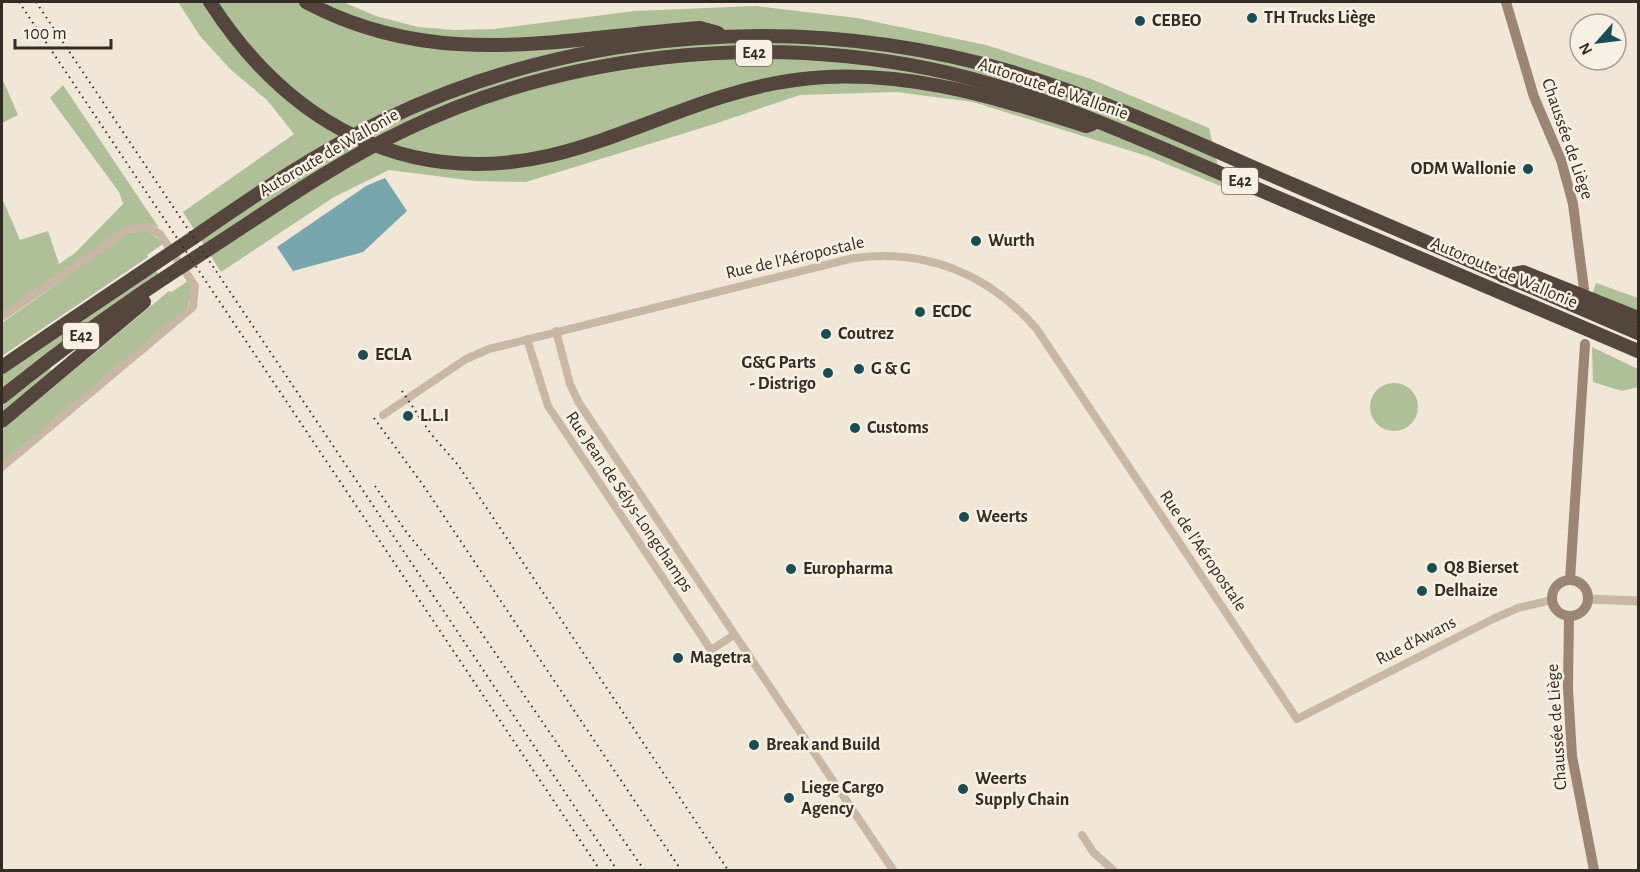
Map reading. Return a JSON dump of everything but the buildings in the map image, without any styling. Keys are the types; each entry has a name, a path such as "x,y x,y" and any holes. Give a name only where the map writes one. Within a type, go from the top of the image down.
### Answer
{"highway":[{"path":"210,2 255,63 300,105 359,139 391,151 440,161 499,163 553,155 749,89 826,76 898,78 1011,102 1086,126 1100,122"},
{"path":"306,2 378,31 408,38 469,46 533,44 699,28 730,36"},
{"name":"Autoroute de Wallonie","path":"2,367 325,151 387,119 470,86 573,56 650,42 730,36 811,37 854,41 934,53 1011,72 1124,112 1638,333"},
{"name":"Autoroute de Wallonie","path":"2,397 223,238 345,160 409,128 501,93 576,73 653,60 770,52 853,58 931,69 1007,89 1100,122 1638,351"},
{"path":"1503,276 1523,272 1638,318"},
{"path":"2,421 164,281"}],"main road":[{"name":"Chaussée de Liège","path":"1508,4 1534,97 1561,160 1573,204 1584,289"},
{"path":"1570,580 1585,344"},
{"path":"1570,580 1585,588 1588,598 1582,611 1569,616 1558,611 1552,600 1555,588 1570,580"},
{"name":"Chaussée de Liège","path":"1569,616 1568,688 1572,756 1594,870"}],"street":[{"path":"2,317 127,230 138,227 147,227 159,234 195,286 193,307 2,467"},
{"name":"Rue de l'Aéropostale","path":"383,415 478,353 527,339 864,256 902,256 930,260 976,278 1001,294 1036,328 1297,719"},
{"name":"Rue Jean de Sélys-Longchamps","path":"556,331 570,384 579,403 893,870"},
{"name":"Rue Jean de Sélys-Longchamps","path":"527,339 548,406 711,650 734,635"},
{"path":"1588,598 1638,601"},
{"name":"Rue d'Awans","path":"1297,719 1493,619 1518,608 1552,600"},
{"path":"1082,835 1093,852 1113,870"}],"green space":[{"path":"178,2 343,2 376,16 418,27 454,30 494,29 634,11 756,6 857,18 986,45 1091,79 1209,128 1223,187 1147,156 973,102 896,92 800,95 526,182 475,181 389,170 334,197 221,272 183,212 294,134 267,100 231,70 200,36"},
{"path":"2,78 18,115 2,123"},
{"path":"63,85 159,228 149,224 125,228 2,313 2,198 20,240 48,231 59,264 75,253 123,204 119,192 50,98"},
{"path":"146,230 164,243 147,255 148,257 2,356 2,323 129,232"},
{"path":"156,271 159,275 2,391 2,375"},
{"path":"189,280 193,290 187,309 2,465 2,430 169,291 172,292"},
{"path":"1596,283 1638,298 1638,312 1592,295"},
{"path":"1592,347 1638,369 1638,387 1622,391 1593,382"},
{"path":"50,368 51,371 2,414 2,406"},
{"path":"1394,383 1411,390 1418,407 1411,424 1394,431 1377,424 1370,407 1377,390"}],"water":[{"path":"385,178 407,211 363,252 293,271 277,247 366,186"}],"railway":[{"path":"19,2 600,870"},
{"path":"36,2 617,870"},
{"path":"402,391 431,434 458,465 728,870"},
{"path":"374,418 423,485 681,870"},
{"path":"375,486 407,533 441,574 644,870"}],"place":[{"name":"TH Trucks Liège","path":"1252,18"},
{"name":"CEBEO","path":"1140,21"},
{"name":"ODM Wallonie","path":"1528,169"},
{"name":"Wurth","path":"976,241"},
{"name":"ECDC","path":"920,312"},
{"name":"Coutrez","path":"826,334"},
{"name":"ECLA","path":"363,355"},
{"name":"G & G","path":"859,369"},
{"name":"G&G Parts - Distrigo","path":"828,373"},
{"name":"L.L.I","path":"408,416"},
{"name":"Customs","path":"855,428"},
{"name":"Weerts","path":"964,517"},
{"name":"Q8 Bierset","path":"1432,568"},
{"name":"Europharma","path":"791,569"},
{"name":"Delhaize","path":"1422,591"},
{"name":"Magetra","path":"678,658"},
{"name":"Break and Build","path":"754,745"},
{"name":"Weerts Supply Chain","path":"963,789"},
{"name":"Liege Cargo Agency","path":"789,798"}]}
